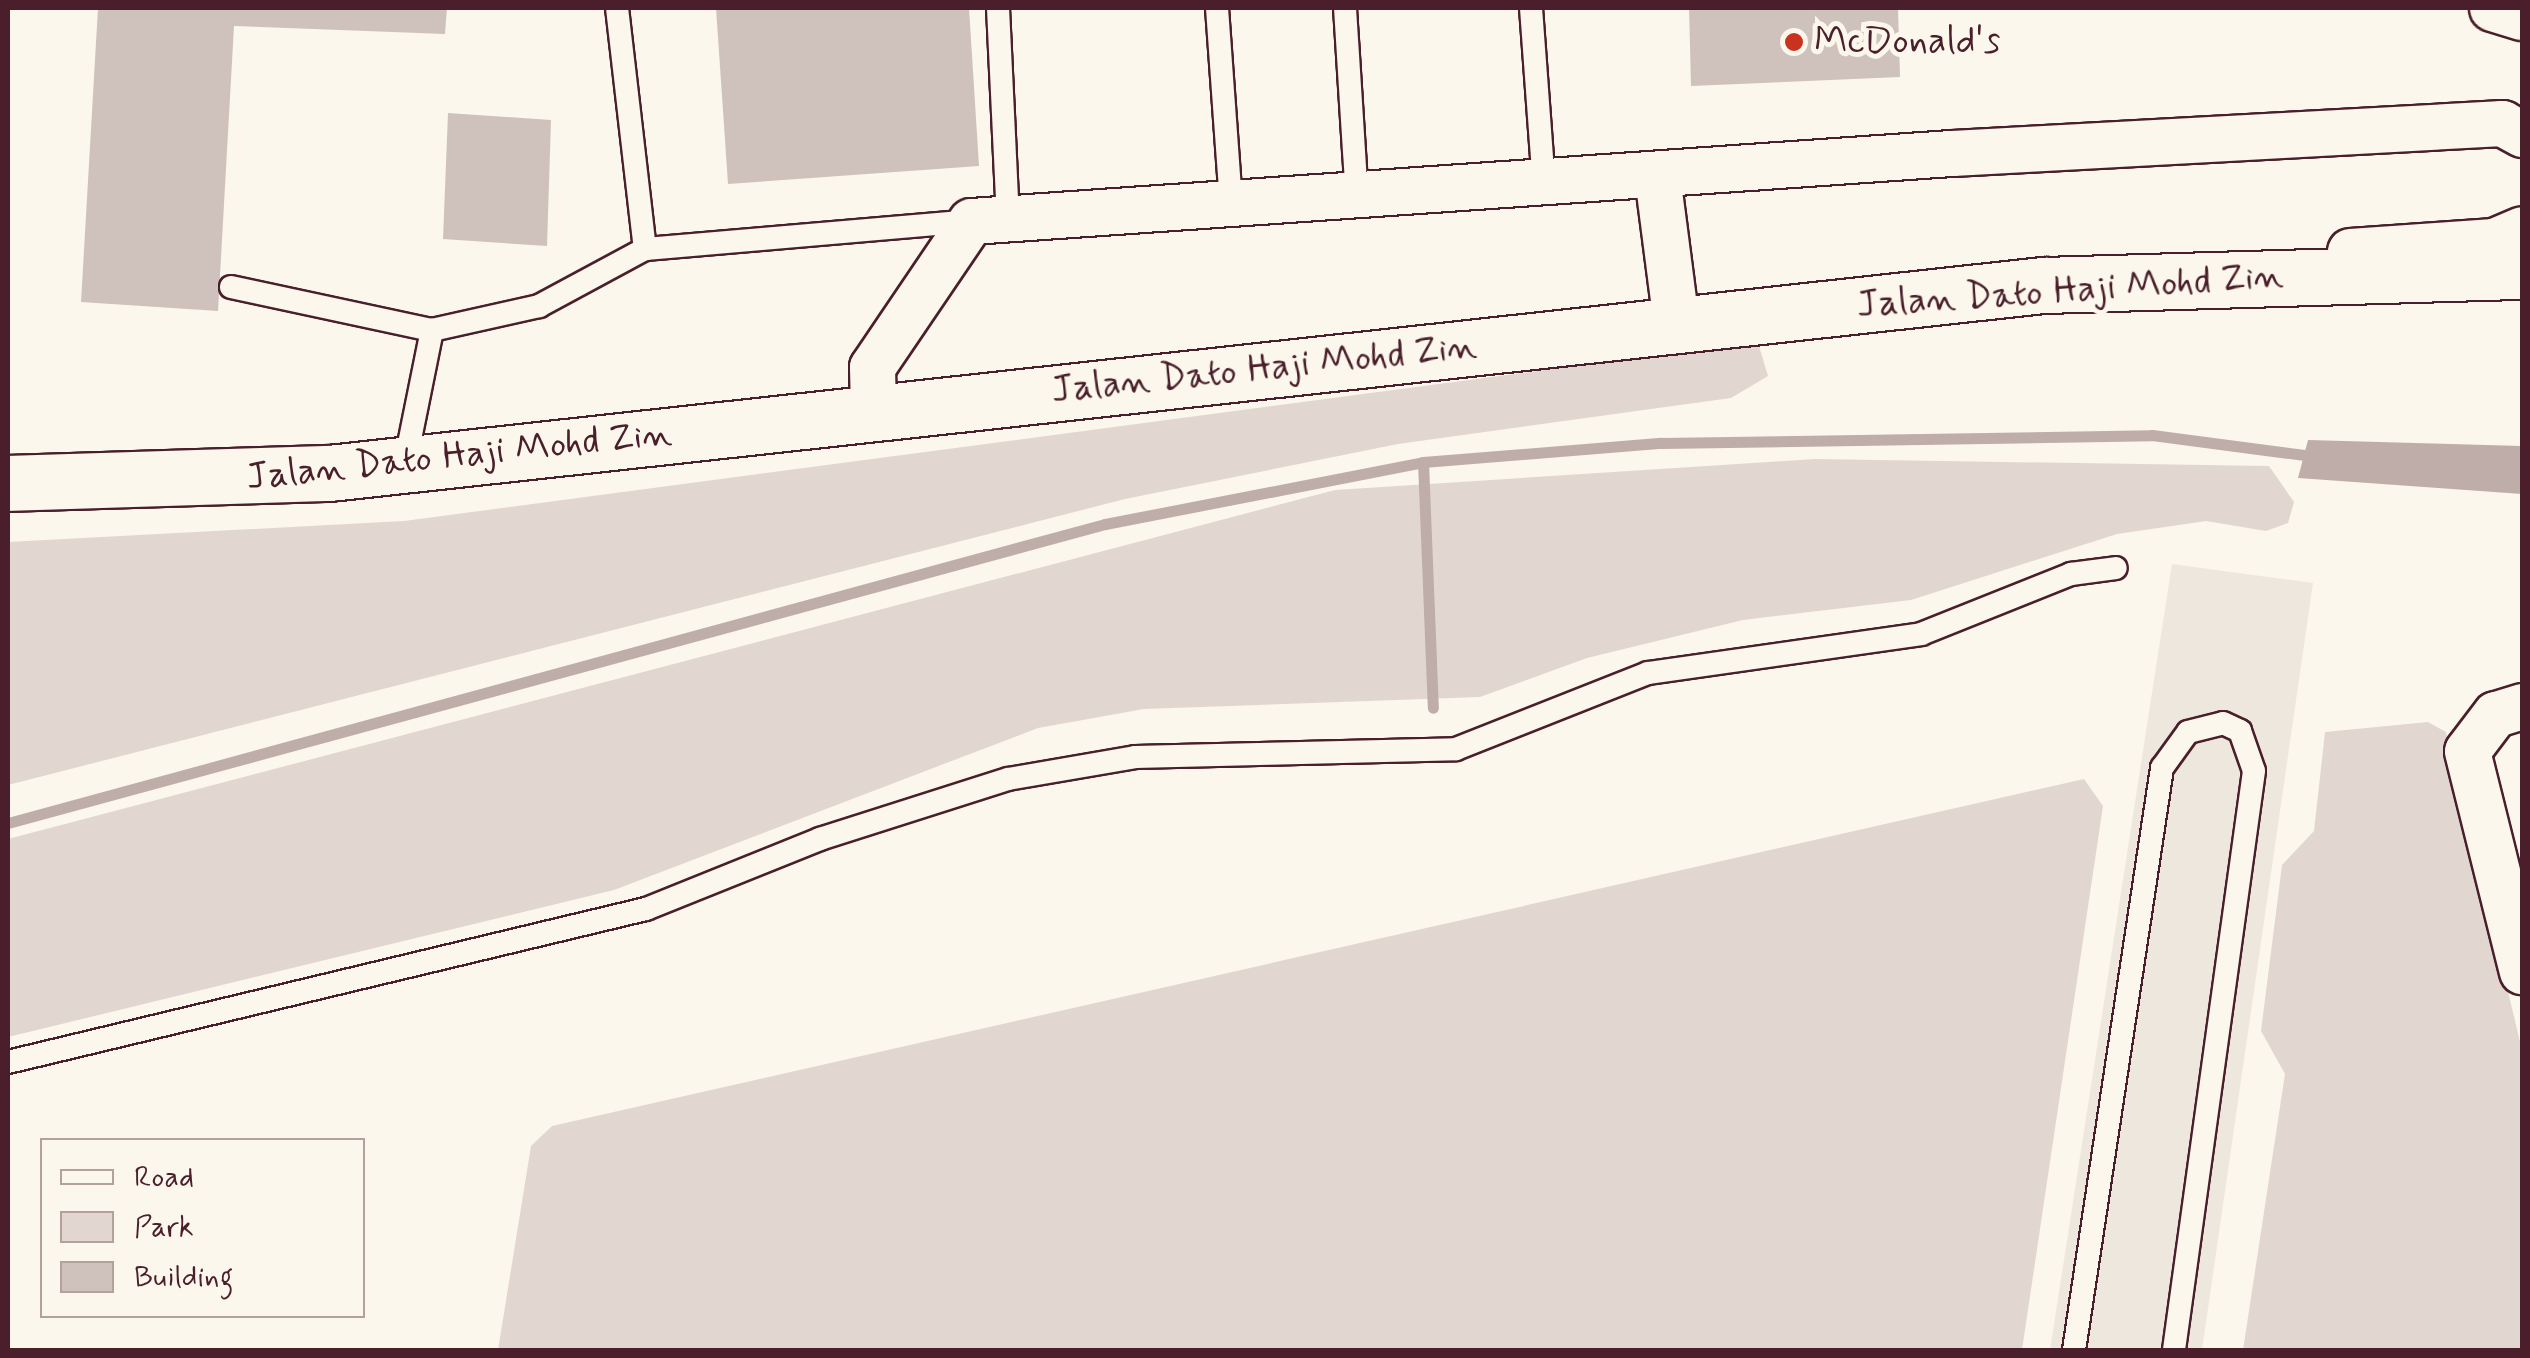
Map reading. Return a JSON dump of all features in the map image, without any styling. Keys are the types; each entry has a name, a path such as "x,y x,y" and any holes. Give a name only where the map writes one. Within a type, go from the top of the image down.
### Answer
{"main road":[{"name":"Jalan Dato Haji Mohd Zin","path":"8,482 183,483 405,465 1676,322 2044,285 2522,271"}],"street":[{"path":"2492,8 2522,16"},
{"path":"873,411 872,367 989,219 1357,197 1880,158 2502,122 2522,134"},
{"path":"1657,176 1676,322"},
{"path":"2232,278 2314,253 2494,241 2522,229"},
{"path":"2522,706 2495,714 2467,751 2522,971"}],"lane":[{"path":"617,8 645,249"},
{"path":"231,287 432,330 539,306 645,249 989,219 998,8"},
{"path":"1217,8 1231,204"},
{"path":"1345,8 1357,197"},
{"path":"1532,8 1544,183"},
{"path":"405,465 432,330"},
{"path":"8,1062 646,909 820,839 1008,780 1135,757 1456,749 1648,674 1921,634 2070,574 2116,568"},
{"path":"2074,1350 2162,768 2188,732 2223,723 2240,731 2254,771 2174,1350"}],"shaded area":[{"path":"2308,440 2522,446 2522,494 2298,478"},
{"path":"2172,564 2313,583 2202,1350 2050,1350"}],"green space":[{"path":"1733,345 1759,346 1768,376 1731,398 1398,444 1125,499 8,785 8,542 404,521"},
{"path":"1815,459 2269,466 2294,502 2288,523 2266,531 2206,521 2117,534 1911,600 1743,620 1587,658 1480,697 1144,709 1038,728 614,890 8,1037 8,839 1335,490"},
{"path":"2428,722 2446,732 2522,1050 2522,1350 2243,1350 2285,1074 2261,1031 2282,865 2314,831 2325,732"},
{"path":"2084,779 2103,806 2022,1350 498,1350 531,1146 552,1126"}],"building":[{"path":"98,8 447,8 445,34 234,26 218,311 81,302"},
{"path":"716,8 969,8 979,166 728,184"},
{"name":"McDonald's","path":"1689,8 1898,8 1900,77 1691,86"},
{"path":"448,113 551,120 547,246 443,239"}],"waterway":[{"path":"8,823 1105,524 1423,462 1661,443 2152,435 2318,457"},
{"path":"1423,462 1433,708"}],"place":[{"name":"McDonald's","path":"1794,42"}]}
